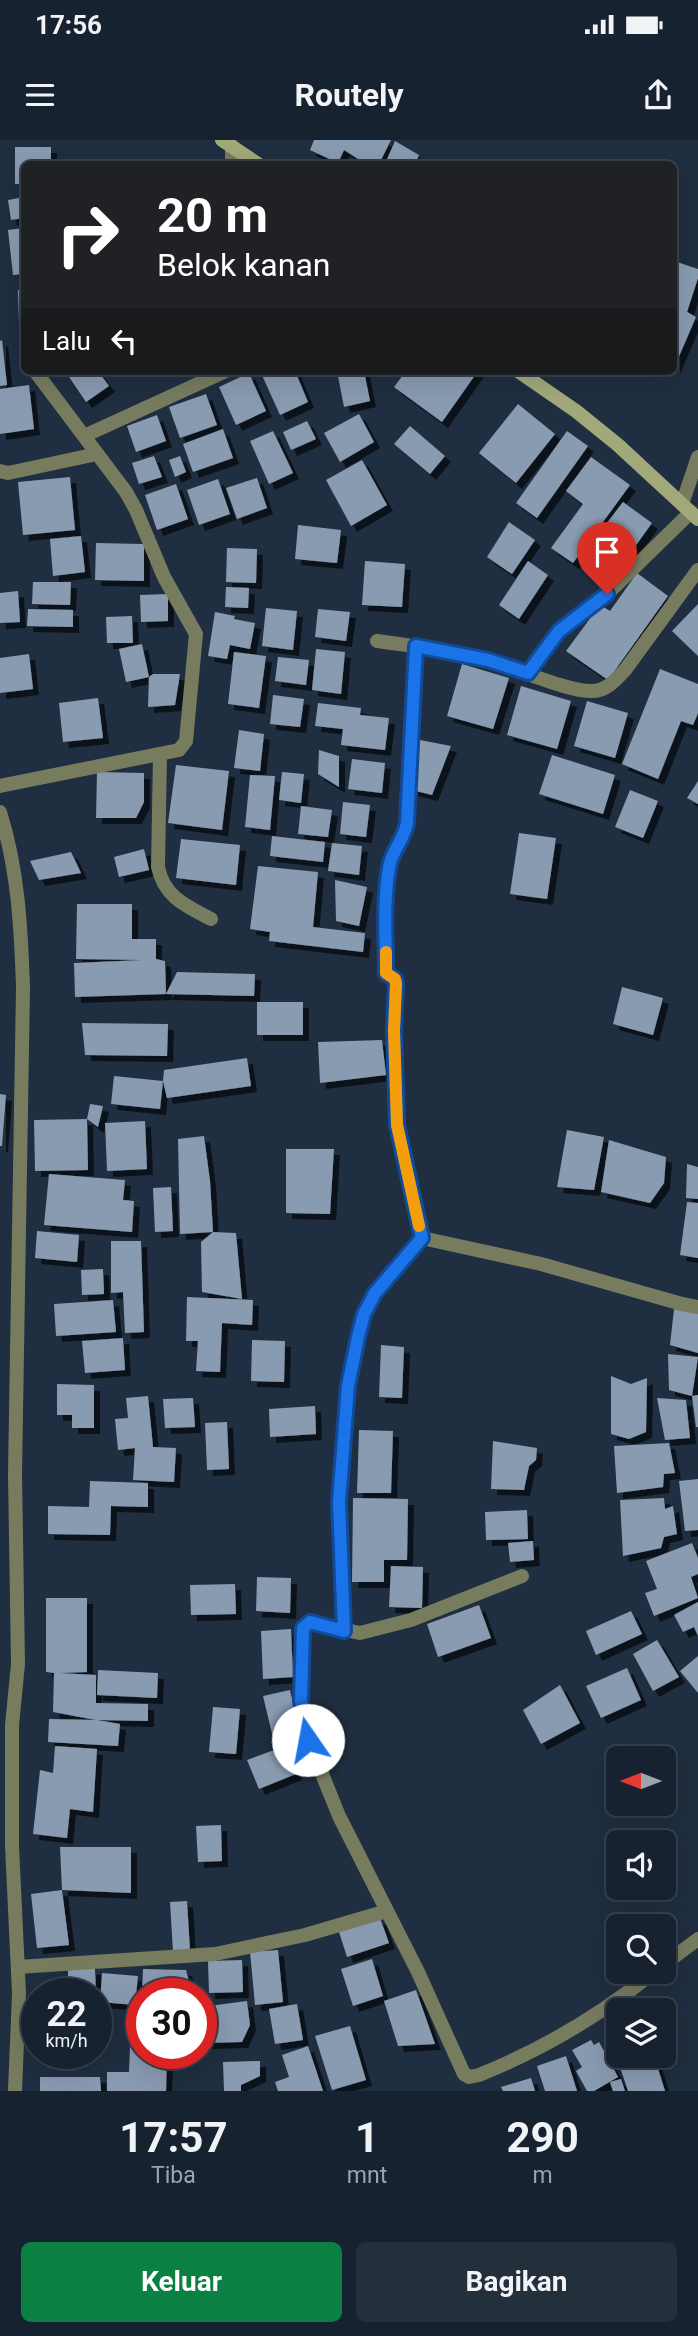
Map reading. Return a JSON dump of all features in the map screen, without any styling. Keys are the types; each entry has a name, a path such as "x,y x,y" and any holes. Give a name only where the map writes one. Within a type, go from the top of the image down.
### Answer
{"main road":[{"path":"227,143 254,161"},
{"path":"524,375 576,411 618,445 690,512"}],"street":[{"path":"227,143 231,161"},
{"path":"0,786 178,750 186,741 196,634 164,577 126,492 38,375"},
{"path":"83,436 217,375"},
{"path":"0,471 8,474 97,454"},
{"path":"528,673 567,623 607,594 690,512 698,457"},
{"path":"377,641 488,660 577,690 594,691 611,684 625,670 698,570"},
{"path":"416,646 407,823 405,834 389,864 386,973 395,979 396,984 394,1031 397,1125 422,1238"},
{"path":"160,755 161,880 177,901 211,919"},
{"path":"0,812 12,859 23,987 15,1474 18,1664 6,1725 18,1967 15,2091"},
{"path":"422,1238 541,1264 698,1307"},
{"path":"344,1631 339,1502 348,1386 364,1314 375,1293 422,1238"},
{"path":"0,1473 15,1474"},
{"path":"522,1576 411,1620 360,1633 310,1622 303,1628 301,1701 308,1740 339,1816 418,1972 461,2071 469,2077 536,2049 639,1984"},
{"path":"18,1967 215,1954 305,1935 387,1911"},
{"path":"676,1955 698,1939"}],"building":[{"path":"314,140 391,140 380,161 361,161 344,150 339,161 334,161 310,150"},
{"path":"395,141 419,155 416,161 386,161"},
{"path":"15,147 51,147 51,161 21,161 21,184 15,184"},
{"path":"21,198 21,218 11,220 8,200"},
{"path":"21,228 21,274 13,275 8,230"},
{"path":"677,262 698,269 698,278 687,312 696,317 677,361"},
{"path":"18,290 21,290 21,322"},
{"path":"2,340 7,385 0,386 0,341"},
{"path":"68,375 101,375 109,386 86,402"},
{"path":"250,375 266,411 236,425 219,387"},
{"path":"262,375 297,375 308,402 280,415"},
{"path":"338,375 365,375 370,401 344,407"},
{"path":"403,375 475,375 442,422 394,387"},
{"path":"29,385 34,429 0,434 0,389"},
{"path":"206,394 217,425 180,438 169,407"},
{"path":"518,404 555,434 516,483 479,453"},
{"path":"359,414 374,442 340,462 324,433"},
{"path":"157,415 166,441 136,452 127,426"},
{"path":"307,421 316,439 291,450 283,432"},
{"path":"410,426 445,456 430,474 394,444"},
{"path":"223,429 233,458 193,472 183,444"},
{"path":"273,431 293,473 269,484 250,441"},
{"path":"567,431 588,446 537,518 516,503"},
{"path":"154,456 162,477 139,484 132,463"},
{"path":"180,456 186,472 175,477 169,460"},
{"path":"591,457 630,485 573,563 551,548 583,504 566,491"},
{"path":"362,460 387,505 351,526 326,480"},
{"path":"70,477 75,530 23,535 18,482"},
{"path":"257,478 267,508 237,519 226,488"},
{"path":"218,479 230,514 199,525 187,490"},
{"path":"176,484 188,519 157,530 145,495"},
{"path":"623,502 652,523 621,566 591,544"},
{"path":"509,522 535,540 512,574 487,557"},
{"path":"298,525 341,530 337,563 295,559"},
{"path":"81,536 85,572 53,576 50,539"},
{"path":"96,543 144,544 144,581 95,580"},
{"path":"227,548 257,549 256,583 226,582"},
{"path":"365,561 405,564 402,607 362,605"},
{"path":"528,561 548,575 519,619 499,605"},
{"path":"637,573 668,596 608,680 566,651 600,605 610,611"},
{"path":"33,582 71,582 70,605 32,604"},
{"path":"226,587 249,588 248,608 225,607"},
{"path":"18,591 20,622 0,623 0,593"},
{"path":"168,594 168,621 141,622 140,595"},
{"path":"698,604 698,656 672,631"},
{"path":"266,608 297,611 293,650 262,646"},
{"path":"28,609 73,610 73,627 27,626"},
{"path":"318,609 350,612 346,641 315,637"},
{"path":"215,612 255,623 250,649 230,645 227,659 208,656"},
{"path":"132,616 133,643 107,643 106,617"},
{"path":"142,644 149,677 126,682 119,649"},
{"path":"316,649 345,652 341,694 312,690"},
{"path":"234,652 266,656 259,708 228,704"},
{"path":"29,654 33,689 0,693 0,658"},
{"path":"278,657 309,660 306,685 275,681"},
{"path":"462,664 509,678 493,729 447,716"},
{"path":"660,669 698,684 698,713 693,725 681,721 658,779 622,764"},
{"path":"153,674 180,674 175,705 148,707 149,677"},
{"path":"521,686 571,701 557,749 507,735"},
{"path":"273,695 304,699 300,727 270,724"},
{"path":"98,698 103,738 63,742 59,703"},
{"path":"587,701 628,713 615,758 574,746"},
{"path":"318,703 361,708 360,715 389,718 385,750 341,745 343,729 315,726"},
{"path":"239,730 264,734 260,771 234,768"},
{"path":"415,739 451,746 432,795 412,790"},
{"path":"319,750 339,756 339,787 318,774"},
{"path":"552,755 615,775 603,814 539,794"},
{"path":"352,759 385,763 382,793 348,789"},
{"path":"176,765 229,771 222,830 168,823"},
{"path":"97,772 144,773 144,802 136,818 96,818"},
{"path":"282,772 304,774 301,803 279,800"},
{"path":"250,775 275,776 270,830 245,827"},
{"path":"698,781 698,804 687,798"},
{"path":"630,790 658,801 643,838 615,827"},
{"path":"343,802 370,805 366,837 340,834"},
{"path":"301,806 332,810 328,837 298,834"},
{"path":"519,833 556,838 547,899 510,894"},
{"path":"272,836 325,842 323,862 270,856"},
{"path":"181,839 240,845 236,885 176,878"},
{"path":"332,843 362,846 359,875 328,871"},
{"path":"144,849 149,870 119,877 114,857"},
{"path":"71,852 81,873 39,880 30,861"},
{"path":"258,866 318,872 313,927 365,933 363,952 269,941 270,932 250,929"},
{"path":"335,880 367,887 359,926 336,921"},
{"path":"77,904 132,904 132,939 156,939 156,959 165,961 166,994 75,997 74,963 143,960 76,959"},
{"path":"177,972 255,974 254,996 166,994"},
{"path":"622,987 663,998 653,1035 613,1024"},
{"path":"257,1002 303,1002 303,1035 257,1035"},
{"path":"82,1023 168,1024 167,1056 85,1055"},
{"path":"382,1040 386,1075 320,1083 318,1042"},
{"path":"247,1058 251,1086 167,1098 163,1081 164,1070"},
{"path":"114,1076 163,1081 160,1109 111,1104"},
{"path":"0,1094 6,1095 2,1146 0,1146"},
{"path":"90,1104 103,1106 98,1127 87,1119"},
{"path":"87,1119 88,1170 35,1171 34,1120"},
{"path":"145,1121 147,1169 107,1171 105,1123"},
{"path":"567,1130 604,1137 594,1190 557,1187"},
{"path":"204,1136 213,1232 180,1234 178,1139"},
{"path":"609,1140 666,1157 664,1183 650,1203 601,1192"},
{"path":"286,1149 334,1149 330,1214 286,1213"},
{"path":"687,1164 698,1167 698,1199 686,1198"},
{"path":"49,1174 125,1180 123,1200 134,1201 132,1232 44,1225"},
{"path":"171,1187 173,1231 155,1232 153,1188"},
{"path":"687,1202 698,1203 698,1258 680,1255"},
{"path":"37,1231 79,1235 77,1262 35,1258"},
{"path":"213,1232 236,1233 242,1299 202,1292 201,1242"},
{"path":"111,1241 141,1241 144,1332 125,1333 123,1292 111,1293"},
{"path":"103,1269 104,1294 82,1295 81,1270"},
{"path":"187,1297 253,1300 252,1325 222,1323 220,1372 196,1371 198,1341 186,1341"},
{"path":"113,1300 116,1332 56,1336 54,1304"},
{"path":"674,1309 698,1313 698,1353 670,1345"},
{"path":"123,1338 125,1370 85,1373 82,1341"},
{"path":"252,1340 285,1341 284,1382 251,1381"},
{"path":"381,1345 404,1347 402,1398 379,1397"},
{"path":"668,1354 698,1357 692,1396 669,1390"},
{"path":"611,1376 631,1384 647,1378 646,1432 629,1439 611,1434"},
{"path":"57,1384 94,1385 94,1428 72,1428 72,1415 57,1415"},
{"path":"698,1395 698,1427 696,1427 692,1396"},
{"path":"148,1396 153,1447 176,1448 174,1482 133,1480 135,1448 118,1450 115,1419 128,1418 126,1398"},
{"path":"193,1398 195,1427 165,1428 163,1399"},
{"path":"657,1398 686,1400 690,1438 665,1440"},
{"path":"315,1406 316,1434 270,1437 269,1409"},
{"path":"227,1422 229,1469 207,1470 205,1423"},
{"path":"359,1430 393,1431 391,1493 357,1493"},
{"path":"493,1441 537,1448 536,1460 529,1466 524,1490 491,1489"},
{"path":"669,1443 675,1473 664,1474 663,1487 617,1493 614,1446"},
{"path":"698,1479 698,1530 685,1531 679,1481"},
{"path":"90,1481 148,1483 148,1507 111,1506 110,1535 48,1534 48,1506 89,1507"},
{"path":"353,1498 408,1499 407,1560 384,1560 384,1582 352,1582"},
{"path":"664,1498 665,1509 673,1506 677,1534 664,1537 661,1548 623,1556 620,1500"},
{"path":"527,1510 528,1539 486,1540 485,1512"},
{"path":"533,1541 534,1560 510,1562 508,1543"},
{"path":"692,1543 698,1558 698,1574 691,1577 698,1598 654,1616 645,1593 657,1589 646,1561"},
{"path":"391,1566 423,1567 422,1608 389,1607"},
{"path":"257,1577 291,1578 290,1613 256,1611"},
{"path":"235,1584 236,1614 191,1615 190,1585"},
{"path":"46,1598 87,1598 87,1672 59,1673 96,1675 96,1703 148,1704 148,1721 97,1720 120,1724 118,1746 48,1742 49,1719 96,1720 53,1712 54,1673 46,1672"},
{"path":"698,1602 698,1636 694,1627 683,1632 674,1615"},
{"path":"479,1605 491,1638 438,1657 427,1624"},
{"path":"631,1611 642,1634 596,1655 586,1631"},
{"path":"291,1629 293,1677 263,1679 261,1631"},
{"path":"657,1640 679,1677 653,1691 633,1654"},
{"path":"698,1656 698,1693 680,1671"},
{"path":"627,1668 641,1700 601,1718 586,1686"},
{"path":"98,1670 158,1673 157,1698 97,1695"},
{"path":"560,1685 580,1723 541,1744 523,1710"},
{"path":"290,1690 300,1736 274,1742 263,1696"},
{"path":"213,1707 240,1709 236,1754 209,1752"},
{"path":"55,1746 97,1749 93,1812 70,1809 67,1838 33,1834 40,1770 53,1773"},
{"path":"285,1746 296,1774 259,1789 247,1760"},
{"path":"221,1825 222,1861 198,1862 196,1826"},
{"path":"60,1847 131,1847 131,1893 62,1890"},
{"path":"62,1890 69,1945 37,1948 31,1894"},
{"path":"187,1901 190,1951 173,1952 170,1902"},
{"path":"380,1918 389,1943 347,1957 339,1932"},
{"path":"278,1950 283,2002 255,2005 250,1952"},
{"path":"372,1959 383,1996 353,2006 341,1969"},
{"path":"242,1960 243,1992 217,1993 217,1978 209,1978 208,1961"},
{"path":"68,1969 95,1969 95,1978 68,1978"},
{"path":"143,1969 186,1970 188,1978 143,1978"},
{"path":"102,1973 138,1976 126,1978 126,2004 112,2003 112,1978 102,1978"},
{"path":"416,1990 435,2044 398,2046 384,2001"},
{"path":"247,2001 250,2025 242,2042 217,2043 217,2005"},
{"path":"297,2004 303,2040 275,2044 269,2009"},
{"path":"350,2026 366,2080 332,2090 315,2036"},
{"path":"591,2040 594,2045 599,2042 606,2055 606,2068 613,2068 618,2077 594,2091 587,2091 576,2071 582,2067 572,2050"},
{"path":"308,2046 323,2091 278,2091 275,2082 289,2077 282,2055"},
{"path":"566,2056 577,2091 545,2091 537,2066"},
{"path":"260,2061 260,2076 241,2085 241,2091 224,2091 223,2062"},
{"path":"620,2068 658,2068 665,2091 628,2091"},
{"path":"129,2069 167,2069 166,2091 107,2091 107,2072 129,2072"},
{"path":"40,2077 100,2077 101,2091 40,2091"},
{"path":"531,2078 535,2091 503,2091 501,2087"},
{"path":"621,2079 625,2091 613,2091 610,2082"}],"slow traffic":[{"path":"386,952 386,973 395,979 396,984 394,1031 397,1125 419,1226"}],"route":[{"path":"308,1740 301,1701 303,1628 310,1622 344,1631 339,1502 348,1386 358,1337 364,1314 375,1293 422,1238 397,1125 394,1031 396,984 395,979 386,973 387,881 389,864 405,834 407,823 416,646 488,660 528,673 559,631 607,594"}]}
